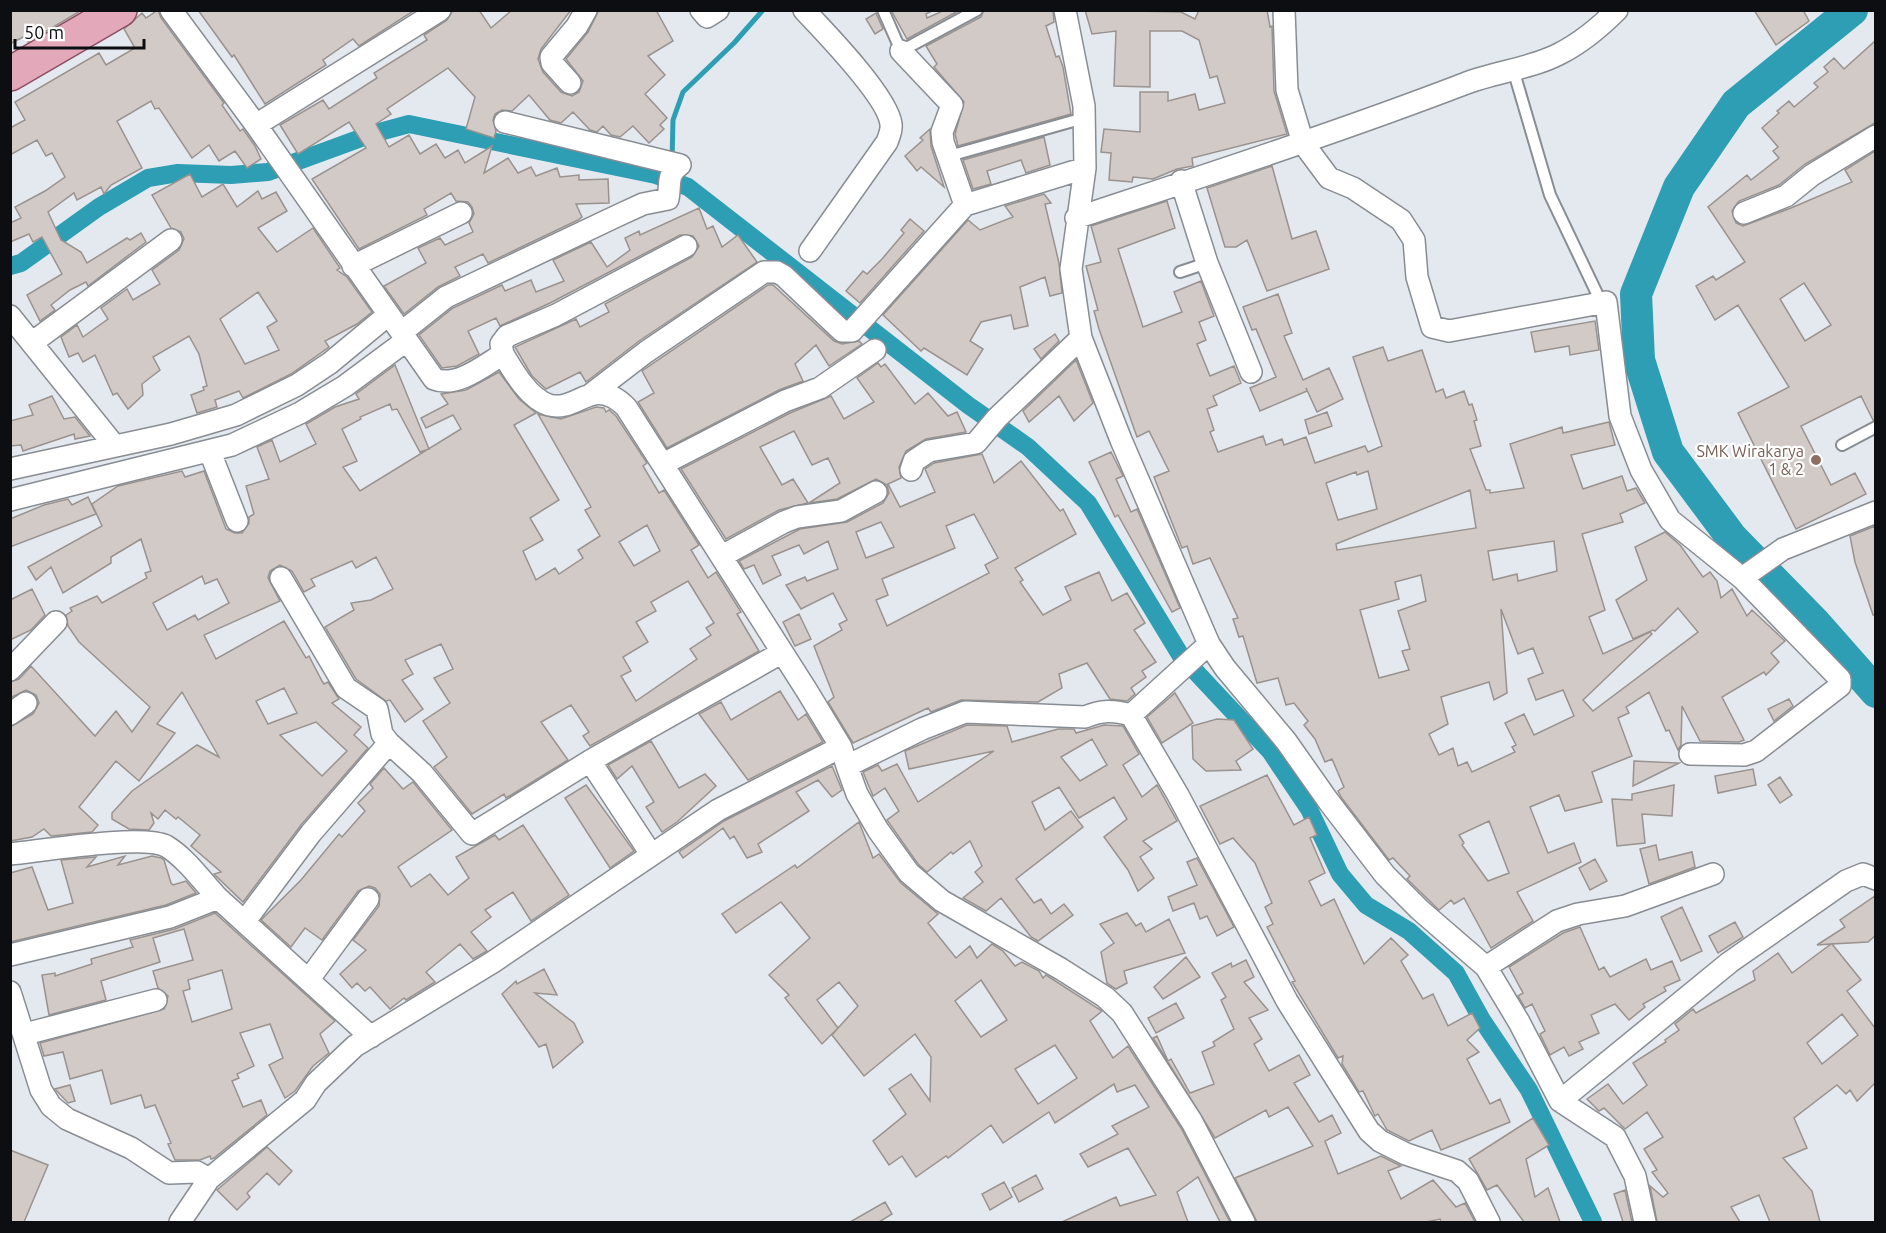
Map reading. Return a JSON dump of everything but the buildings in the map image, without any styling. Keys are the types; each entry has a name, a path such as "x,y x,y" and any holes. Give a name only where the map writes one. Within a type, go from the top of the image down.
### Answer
{"main road":[{"path":"10,74 118,11"}],"street":[{"path":"171,10 291,174 426,370 434,378 442,381 460,378 503,354"},
{"path":"256,125 440,10"},
{"path":"570,83 552,63 551,57 577,26 586,10"},
{"path":"701,10 707,17 718,10"},
{"path":"804,10 861,74 885,108 891,123 886,142 810,251"},
{"path":"1065,10 1084,118 1085,168 1076,218 1071,269 1081,338 1121,440 1209,644 1286,741 1329,802 1385,874 1428,917 1486,967 1519,1022 1560,1101 1615,1137 1635,1176 1645,1222"},
{"path":"1284,10 1287,90 1303,143 1329,178 1353,188 1401,220 1414,240 1417,276 1432,327 1449,331 1606,302 1620,416 1641,470 1670,520 1744,578 1835,671 1840,679 1840,686 1756,751 1737,755 1690,754"},
{"path":"1076,218 1181,181 1303,143 1482,77 1559,55 1599,28 1617,10"},
{"path":"901,51 952,105 942,132 965,205"},
{"path":"10,469 209,423 273,399 330,363 397,327 446,297 643,204 668,200 671,181 680,165 505,122"},
{"path":"1744,213 1786,196 1812,175 1875,136"},
{"path":"686,246 556,315 507,336 501,344 503,354 516,376 546,404 565,404 590,395 646,352 764,272 777,272 784,276 842,331 858,324 965,205 1085,168"},
{"path":"1181,181 1207,263 1251,372"},
{"path":"353,266 461,213"},
{"path":"33,342 171,240"},
{"path":"10,316 114,445"},
{"path":"10,500 210,452 251,437 300,413 345,386 397,327"},
{"path":"911,470 914,461 929,451 976,443 1081,338"},
{"path":"663,464 785,401 820,388 875,350"},
{"path":"590,395 610,395 627,406 722,556 844,757 857,794 878,830 909,873 942,901 1060,969 1105,997 1122,1013 1192,1122 1244,1222"},
{"path":"210,452 237,521"},
{"path":"722,556 784,522 841,511 876,492"},
{"path":"1744,578 1783,549 1875,512"},
{"path":"281,578 346,688 377,709 382,734 422,773 472,834 590,760 781,653"},
{"path":"10,670 56,622"},
{"path":"1131,715 1209,644"},
{"path":"180,1222 209,1179 305,1100 316,1083 355,1046 493,962 718,810 844,757 964,712 1085,717 1099,711 1115,711 1131,715 1179,795 1287,1001 1366,1126 1380,1140 1406,1154 1457,1171 1468,1181 1489,1222"},
{"path":"245,921 311,833 389,743"},
{"path":"590,760 651,854"},
{"path":"10,854 125,843 160,844 173,851 218,898 371,1037"},
{"path":"1486,967 1557,921 1578,914 1625,906 1713,874"},
{"path":"1560,1101 1730,962 1846,881 1863,874 1875,879"},
{"path":"10,955 170,917 218,898"},
{"path":"309,979 368,899"},
{"path":"10,992 41,1090 51,1106 67,1119 130,1148 169,1173 196,1172 209,1179"},
{"path":"25,1034 156,1000"}],"lane":[{"path":"884,10 901,51 977,10"},
{"path":"1513,69 1553,204 1601,302"},
{"path":"949,156 1084,118"},
{"path":"1180,272 1207,263"},
{"path":"1842,445 1875,427"}],"waterway":[{"path":"672,160 673,120 683,92 734,43 763,10"},
{"path":"1852,10 1736,104 1679,187 1636,294 1639,360 1668,452 1732,538 1816,624 1876,692"},
{"path":"10,266 21,263 99,207 148,178 178,173 231,175 268,172 372,134 409,124 656,175 688,187 968,405 1028,447 1088,503 1181,656 1270,751 1309,809 1340,874 1366,905 1409,931 1456,973 1482,1020 1529,1090 1593,1222"}],"place":[{"name":"SMK Wirakarya 1 & 2","path":"1816,460"}]}
